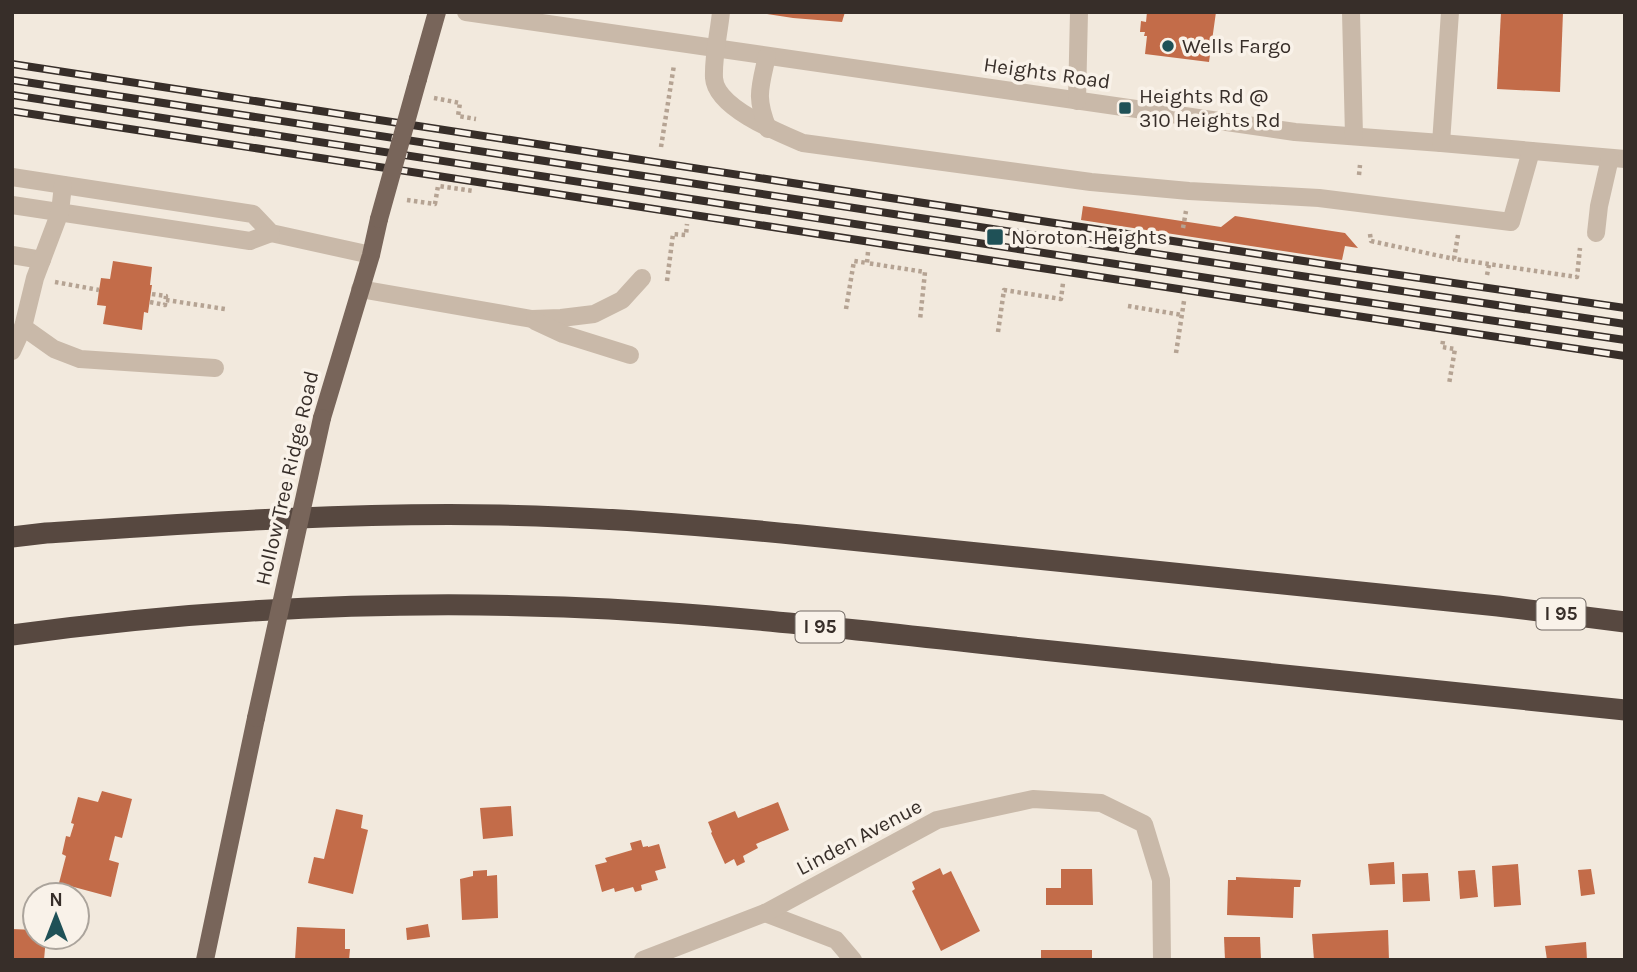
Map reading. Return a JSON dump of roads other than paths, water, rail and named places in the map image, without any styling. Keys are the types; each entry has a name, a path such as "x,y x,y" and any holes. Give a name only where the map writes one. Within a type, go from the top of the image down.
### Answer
{"highway":[{"name":"I 95","path":"12,537 291,518 500,515 601,519 738,528 1498,606 1625,622"},
{"name":"I 95","path":"12,635 167,617 269,610 466,604 567,607 767,621 1625,710"},
{"path":"1498,606 1625,611"}],"main road":[{"name":"Hollow Tree Ridge Road","path":"205,960 322,418 371,255 437,12"}],"street":[{"name":"Heights Road","path":"466,12 1295,132 1617,159"},
{"path":"721,12 714,80 719,91 738,110 768,129 803,143 1091,182 1189,191 1319,198 1511,222 1531,151"},
{"path":"1077,101 1079,12"},
{"path":"1351,12 1354,136"},
{"path":"1441,143 1450,12"},
{"path":"767,56 759,97 760,110 768,129"},
{"path":"1596,233 1599,206 1617,159"},
{"path":"12,177 253,214 271,233"},
{"path":"12,351 23,327 35,278 60,212 63,185"},
{"path":"12,205 250,241 271,233 371,255"},
{"path":"12,255 41,260"},
{"path":"360,289 532,319 561,318 594,314 622,300 642,278"},
{"path":"532,319 563,334 630,355"},
{"path":"23,327 54,349 80,359 215,368"},
{"name":"Linden Avenue","path":"643,960 765,914 937,820 1033,799 1101,803 1144,824 1161,880 1162,960"},
{"path":"765,914 836,940 853,960"}],"railway":[{"path":"12,64 1625,308"},
{"path":"12,80 1625,324"},
{"path":"12,95 1625,340"},
{"path":"12,111 1625,356"}],"place":[{"name":"Wells Fargo","path":"1168,46"},
{"name":"Heights Rd @ 310 Heights Rd","path":"1125,108"},
{"name":"Noroton Heights","path":"995,237"}]}
